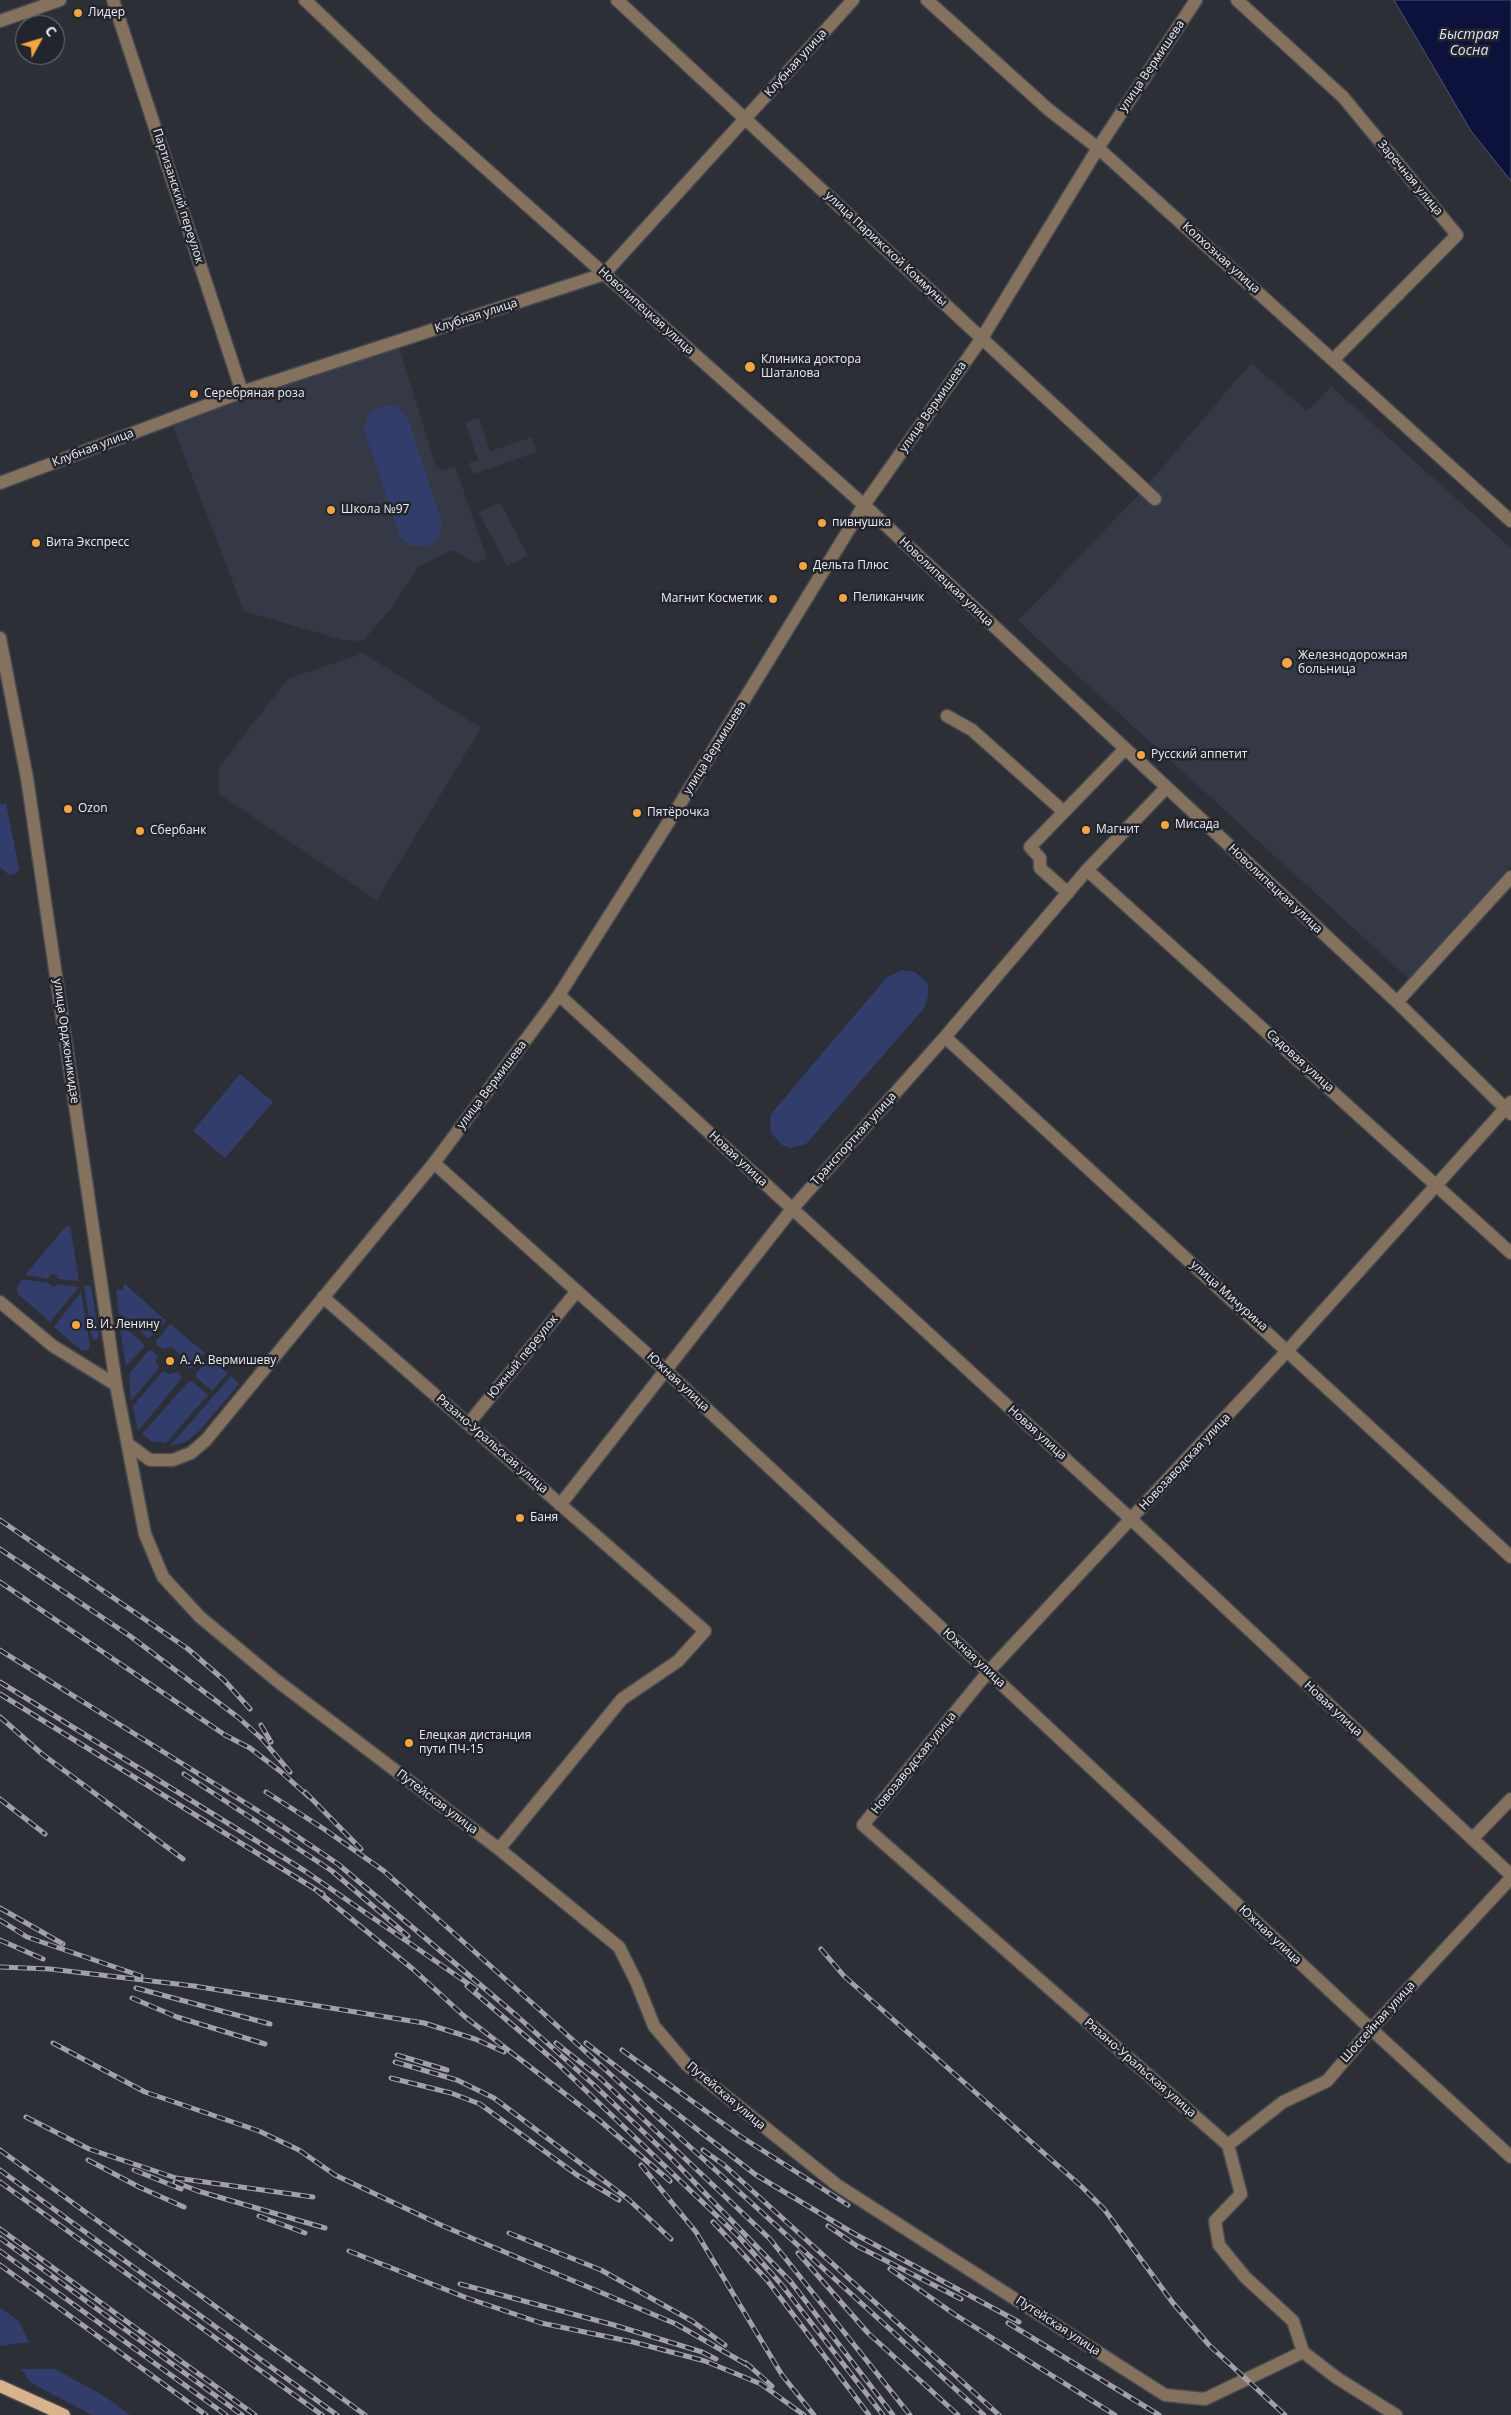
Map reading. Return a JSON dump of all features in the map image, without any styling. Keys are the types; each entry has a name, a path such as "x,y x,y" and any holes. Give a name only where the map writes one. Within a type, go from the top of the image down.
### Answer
{"main road":[{"path":"0,2386 64,2415"}],"street":[{"path":"0,21 60,0"},
{"name":"Партизанский переулок","path":"113,0 242,392"},
{"name":"Новолипецкая улица","path":"305,0 428,118 864,505 1509,1108"},
{"name":"улица Парижской Коммуны","path":"617,0 1155,498"},
{"name":"Клубная улица","path":"0,483 242,392 604,274 853,0"},
{"name":"Колхозная улица","path":"927,0 1050,110 1098,148 1334,359 1511,521"},
{"name":"улица Вермишева","path":"128,1444 150,1460 173,1460 191,1453 206,1440 434,1164 559,995 680,804 864,505 982,338 1098,148 1196,0"},
{"name":"Заречная улица","path":"1237,0 1343,97 1456,235 1334,359"},
{"name":"улица Орджоникидзе","path":"0,638 27,778 116,1385 128,1444"},
{"path":"947,716 972,730 1064,812"},
{"path":"1068,892 1040,868 1040,858 1030,847 1125,749"},
{"name":"Транспортная улица","path":"560,1505 792,1209 945,1037 1087,870 1166,788"},
{"name":"Садовая улица","path":"1087,870 1437,1184 1511,1253"},
{"path":"1397,1002 1511,877"},
{"name":"Новая улица","path":"559,995 1132,1520 1511,1877"},
{"name":"улица Мичурина","path":"945,1037 1288,1350 1511,1557"},
{"name":"Новозаводская улица","path":"863,1825 988,1672 1132,1520 1437,1184 1509,1108"},
{"name":"Южная улица","path":"434,1164 665,1370 1371,2029 1511,2157"},
{"name":"Южный переулок","path":"469,1423 577,1291"},
{"name":"Рязано-Уральская улица","path":"323,1298 469,1423 705,1631 678,1661 622,1700 499,1849"},
{"path":"0,1302 54,1346 116,1385"},
{"name":"Путейская улица","path":"128,1444 145,1534 163,1577 200,1617 276,1680 499,1849 619,1947 636,1981 654,2026 687,2065 743,2112 837,2185 1165,2395 1205,2399 1303,2352"},
{"path":"1472,1839 1511,1800"},
{"name":"Рязано-Уральская улица","path":"863,1825 1228,2145"},
{"name":"Шоссейная улица","path":"1228,2145 1283,2102 1327,2081 1371,2029 1511,1877"},
{"path":"1228,2145 1241,2194 1215,2221 1219,2245 1245,2277 1293,2321 1303,2352 1337,2378 1396,2415"}],"shaded area":[{"name":"Школа №97","path":"397,341 436,467 444,470 455,466 487,559 475,563 452,550 418,567 393,606 363,641 342,640 244,611 170,419"},
{"name":"Железнодорожная больница","path":"1251,363 1307,411 1331,386 1511,548 1511,866 1410,980 1018,621 1144,489"},
{"path":"389,405 397,407 408,419 442,523 439,536 428,546 412,546 400,537 364,430 368,415 374,409"},
{"path":"479,418 490,451 532,437 537,452 473,474 469,463 478,460 465,422"},
{"path":"500,502 528,556 507,566 479,513"},
{"path":"363,653 481,728 377,900 219,794 219,767 288,679"},
{"path":"6,803 19,869 15,874 9,875 0,867 0,804"},
{"path":"902,970 915,972 927,983 929,992 925,1007 806,1144 790,1148 782,1145 771,1133 771,1114 887,977"},
{"path":"240,1074 273,1102 225,1158 193,1131"},
{"path":"66,1226 70,1226 79,1281 58,1279 57,1275 50,1274 48,1279 25,1275"},
{"path":"22,1279 48,1283 54,1287 58,1284 79,1287 50,1322 18,1294 17,1288"},
{"path":"124,1283 166,1321 148,1338 119,1314 116,1290 123,1290"},
{"path":"84,1286 91,1286 99,1337 96,1340 92,1339"},
{"path":"81,1292 90,1346 88,1350 81,1350 54,1327"},
{"path":"119,1323 143,1343 144,1347 126,1366"},
{"path":"170,1324 205,1353 191,1369 182,1365 181,1355 171,1347 163,1349 157,1345 156,1341"},
{"path":"148,1351 152,1351 157,1355 156,1362 159,1368 131,1401 129,1374"},
{"path":"210,1357 228,1373 212,1391 196,1377 196,1373"},
{"path":"163,1371 169,1374 178,1372 182,1378 138,1431 133,1406"},
{"path":"231,1376 239,1384 200,1430 186,1442 170,1446"},
{"path":"192,1381 208,1395 166,1443 151,1441 142,1434 188,1382"},
{"path":"0,2308 19,2321 29,2342 0,2346"},
{"path":"21,2369 55,2369 104,2396 130,2415 92,2415 31,2383"}],"water":[{"name":"Быстрая Сосна","path":"1394,0 1511,0 1511,181 1471,131"}],"railway":[{"path":"0,1520 188,1649 224,1680 250,1709"},
{"path":"0,1549 130,1636 239,1718 262,1739 290,1772"},
{"path":"0,1582 225,1735 250,1748 309,1797"},
{"path":"0,1650 276,1822 338,1864 517,2016 672,2159 791,2282 893,2415"},
{"path":"0,1682 305,1871 476,1989"},
{"path":"0,1694 323,1894"},
{"path":"0,1717 42,1754 183,1859"},
{"path":"261,1725 271,1742"},
{"path":"184,1774 332,1871 408,1936"},
{"path":"266,1792 324,1829 384,1871 541,2011 984,2415"},
{"path":"305,1792 361,1849"},
{"path":"0,1799 45,1834"},
{"path":"316,1890 414,1970 464,2016 599,2120 670,2181"},
{"path":"0,1908 63,1944"},
{"path":"0,1920 27,1937 141,1976"},
{"path":"0,1940 43,1959"},
{"path":"821,1949 844,1976 1081,2186 1104,2209 1173,2303 1209,2345 1285,2415"},
{"path":"0,1967 50,1969 194,1986 424,2023 475,2039 504,2052"},
{"path":"467,1986 557,2063 739,2237 781,2284 883,2415"},
{"path":"136,1988 270,2024"},
{"path":"132,1998 177,2017 265,2044"},
{"path":"53,2043 145,2092 259,2131 299,2150 335,2175 443,2226 676,2324 751,2367"},
{"path":"556,2043 600,2078 770,2239 910,2415"},
{"path":"586,2043 756,2175 853,2233 1019,2322"},
{"path":"622,2050 740,2136 848,2205"},
{"path":"397,2055 447,2070"},
{"path":"395,2062 457,2080 494,2098 628,2199 671,2239"},
{"path":"391,2078 451,2093 480,2104 577,2175 619,2200"},
{"path":"26,2117 89,2149 176,2178 313,2197"},
{"path":"0,2150 365,2415"},
{"path":"703,2150 724,2165 999,2415"},
{"path":"88,2160 139,2187 184,2207"},
{"path":"641,2165 696,2232 782,2375 814,2415"},
{"path":"0,2170 337,2415"},
{"path":"134,2170 181,2189"},
{"path":"0,2182 322,2415"},
{"path":"175,2182 198,2191 325,2228"},
{"path":"259,2216 305,2233"},
{"path":"713,2222 767,2280 869,2415"},
{"path":"828,2226 857,2246 961,2299"},
{"path":"0,2229 255,2415"},
{"path":"509,2233 601,2270 692,2321 725,2345"},
{"path":"0,2238 242,2415"},
{"path":"0,2251 226,2415"},
{"path":"349,2251 467,2298 541,2323 633,2342 705,2361 761,2384 804,2415"},
{"path":"798,2253 868,2333 958,2415"},
{"path":"0,2265 206,2415"},
{"path":"890,2269 954,2314 1115,2415"},
{"path":"460,2284 614,2325 702,2352 716,2359"},
{"path":"1008,2323 1159,2415"},
{"path":"746,2363 772,2386"}],"place":[{"name":"Лидер","path":"78,13"},
{"name":"Клиника доктора Шаталова","path":"750,367"},
{"name":"Серебряная роза","path":"194,394"},
{"name":"Школа №97","path":"331,510"},
{"name":"пивнушка","path":"822,523"},
{"name":"Вита Экспресс","path":"36,543"},
{"name":"Дельта Плюс","path":"803,566"},
{"name":"Пеликанчик","path":"843,598"},
{"name":"Магнит Косметик","path":"773,599"},
{"name":"Железнодорожная больница","path":"1287,663"},
{"name":"Русский аппетит","path":"1141,755"},
{"name":"Ozon","path":"68,809"},
{"name":"Пятёрочка","path":"637,813"},
{"name":"Мисада","path":"1165,825"},
{"name":"Магнит","path":"1086,830"},
{"name":"Сбербанк","path":"140,831"},
{"name":"В. И. Ленину","path":"76,1325"},
{"name":"А. А. Вермишеву","path":"170,1361"},
{"name":"Баня","path":"520,1518"},
{"name":"Елецкая дистанция пути ПЧ-15","path":"409,1743"}]}
